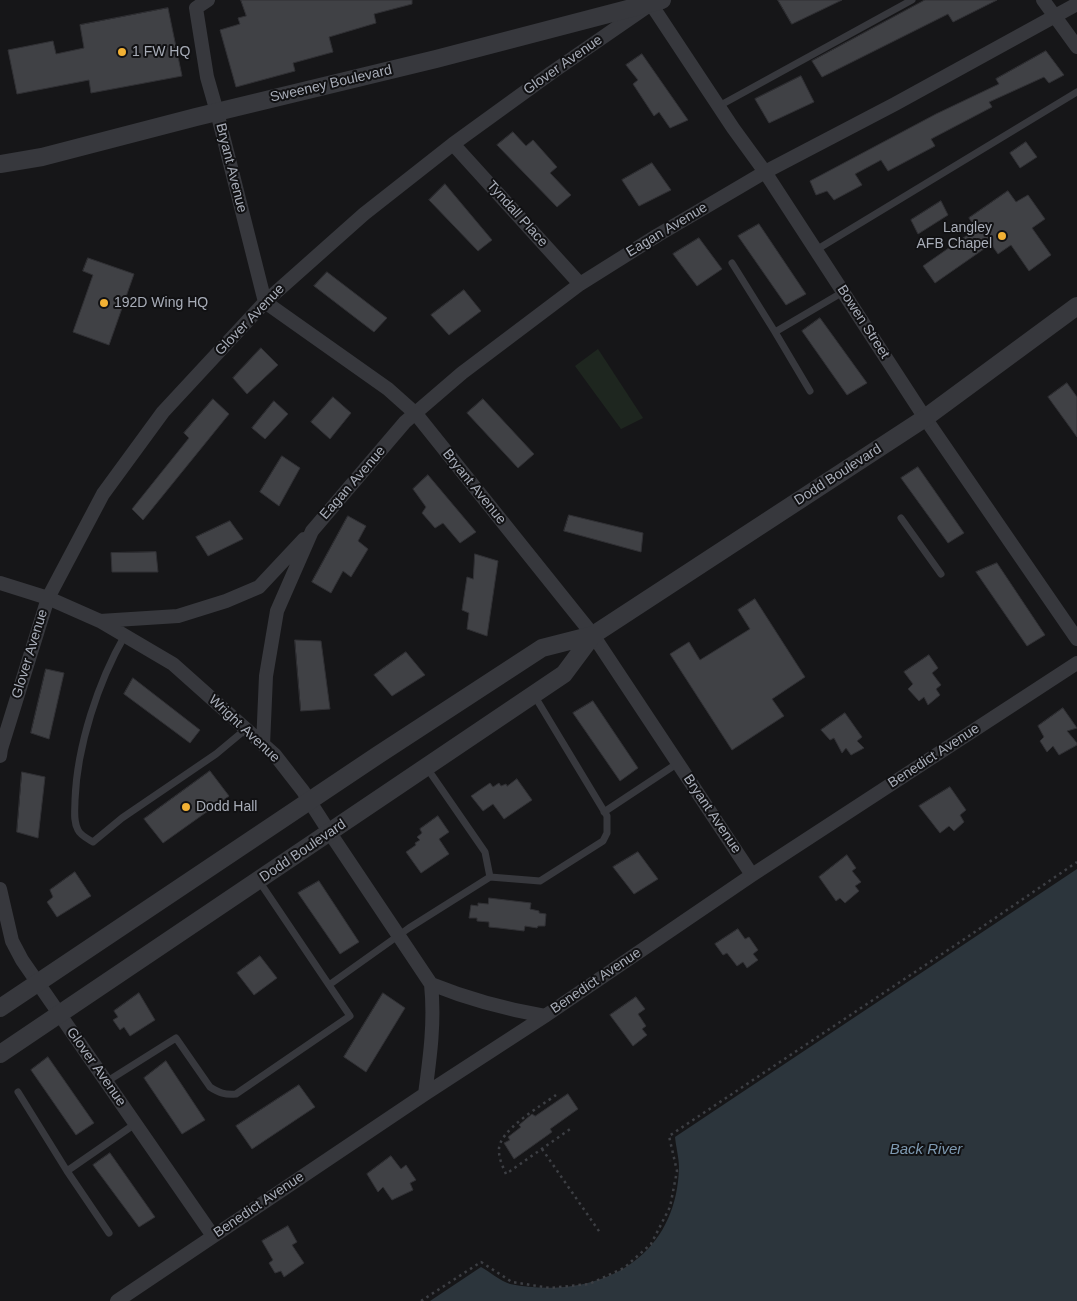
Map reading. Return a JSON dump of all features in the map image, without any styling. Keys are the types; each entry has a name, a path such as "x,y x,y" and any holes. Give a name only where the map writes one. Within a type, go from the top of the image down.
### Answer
{"street":[{"name":"Bryant Avenue","path":"208,0 196,8 206,77 217,112 265,302 388,389 416,414 593,635 752,875"},
{"path":"1043,0 1077,47"},
{"name":"Sweeney Boulevard","path":"0,164 42,157 656,2"},
{"name":"Bowen Street","path":"656,2 719,106 765,172 925,418 1077,639"},
{"name":"Glover Avenue","path":"0,756 48,598 103,494 163,412 265,302 364,214 453,144 550,73 656,2"},
{"name":"Eagan Avenue","path":"100,620 178,616 226,601 259,587 312,531 405,422 462,373 580,284 658,235 765,172 886,109 1077,4"},
{"name":"Tyndall Place","path":"453,144 580,284"},
{"name":"Dodd Boulevard","path":"0,1008 542,648 593,635 925,418 1077,306"},
{"name":"Eagan Avenue","path":"263,744 266,676 277,611 312,531"},
{"name":"Wright Avenue","path":"0,583 48,598 100,620 173,664 275,755 310,801 431,984 434,1009 432,1046 425,1094"},
{"name":"Dodd Boulevard","path":"0,1054 564,674 593,635"},
{"name":"Benedict Avenue","path":"117,1301 425,1094 545,1016 752,875 1077,662"},
{"name":"Glover Avenue","path":"0,889 6,938 213,1236"},
{"path":"431,984 465,998 514,1011 545,1016"}],"lane":[{"path":"719,106 912,0"},
{"path":"816,250 1077,92"},
{"path":"732,263 810,391"},
{"path":"775,332 843,292"},
{"path":"901,518 942,574"},
{"path":"125,636 118,647 91,711 76,778 74,821 79,832 93,842 122,818 216,754 246,729"},
{"path":"329,985 398,936 490,877 540,881 604,841 608,833 608,824 604,812 534,694"},
{"path":"604,812 678,763"},
{"path":"426,768 485,852 490,877"},
{"path":"106,1082 176,1038 210,1087 226,1095 236,1094 350,1016 259,880"},
{"path":"18,1092 67,1171 109,1233"},
{"path":"67,1171 135,1124"}],"path":[{"path":"421,1301 480,1262 512,1282 550,1288 589,1284 624,1268 651,1244 670,1207 677,1171 669,1136 1077,862"},
{"path":"556,1095 522,1119 501,1142 498,1150 506,1174 573,1127"},
{"path":"542,1149 602,1234"}],"shaded area":[{"path":"598,349 643,418 621,429 575,366"}],"water":[{"name":"Back River","path":"1077,869 1077,1301 430,1301 481,1267 510,1284 542,1288 573,1286 601,1279 626,1267 648,1249 664,1227 675,1199 679,1160 675,1137"}],"building":[{"path":"241,0 412,0 412,4 374,14 376,23 329,37 333,52 293,63 295,71 236,87 220,30 240,24 238,18 246,16"},
{"path":"778,0 842,0 792,24"},
{"path":"925,0 997,0 953,22 948,14 822,77 812,61"},
{"name":"1 FW HQ","path":"168,8 182,76 91,93 89,80 17,94 8,50 53,41 56,54 84,48 80,25"},
{"path":"1046,51 1064,75 1049,83 1044,77 989,102 992,107 931,139 935,146 888,171 881,160 855,174 862,185 834,200 827,191 816,195 810,181 936,114 999,84 996,79"},
{"path":"642,54 688,120 670,128 659,112 654,116 633,84 638,80 626,65"},
{"path":"801,76 814,102 769,123 755,99"},
{"path":"513,132 526,146 533,140 557,167 550,173 571,195 557,207 497,145"},
{"path":"1026,142 1037,157 1020,168 1010,153"},
{"path":"652,163 671,190 639,206 622,180"},
{"path":"445,184 492,240 478,251 429,200"},
{"name":"Langley AFB Chapel","path":"1008,191 1016,202 1028,195 1045,219 1032,228 1051,255 1029,271 1011,245 998,254 991,244 935,283 923,266 976,229 969,218"},
{"path":"941,201 948,215 918,234 911,220"},
{"path":"759,224 806,294 786,305 738,236"},
{"path":"699,238 722,269 697,286 673,254"},
{"name":"192D Wing HQ","path":"88,258 134,274 109,345 73,332 93,275 83,271"},
{"path":"327,272 387,318 374,332 314,286"},
{"path":"464,290 481,311 449,335 431,315"},
{"path":"820,318 867,383 847,395 802,331"},
{"path":"261,348 278,365 247,394 233,378"},
{"path":"1067,383 1077,397 1077,437 1048,397"},
{"path":"333,397 351,413 330,439 311,422"},
{"path":"213,399 229,414 143,520 132,509 189,438 184,433"},
{"path":"483,399 534,454 518,468 467,413"},
{"path":"274,401 288,414 265,439 252,428"},
{"path":"282,456 300,468 279,506 260,492"},
{"path":"918,467 964,533 948,543 901,478"},
{"path":"428,475 476,532 460,543 443,523 435,528 422,513 426,507 413,489"},
{"path":"569,515 643,533 641,552 564,531"},
{"path":"348,516 366,526 358,541 368,549 351,577 343,571 331,593 312,582"},
{"path":"230,521 243,539 208,556 196,537"},
{"path":"156,552 158,572 112,572 111,553"},
{"path":"475,554 498,561 487,636 467,629 469,613 462,610 467,577 473,579"},
{"path":"997,563 1045,635 1027,646 976,572"},
{"path":"755,599 805,677 772,699 784,716 732,750 670,654 689,642 700,660 750,629 738,610"},
{"path":"295,640 321,641 330,709 301,711"},
{"path":"406,652 425,675 392,696 374,675"},
{"path":"929,655 938,668 932,673 941,685 936,689 940,695 928,705 924,697 919,701 908,689 913,684 904,672"},
{"path":"46,669 64,673 49,739 31,733"},
{"path":"133,678 200,730 190,743 124,694"},
{"path":"593,701 638,768 620,781 573,713"},
{"path":"1063,708 1077,728 1067,731 1077,745 1059,755 1053,746 1047,752 1040,741 1044,737 1038,726"},
{"path":"845,713 862,737 857,741 864,748 851,755 846,748 842,753 834,738 830,740 821,730"},
{"name":"Dodd Hall","path":"210,771 229,796 163,843 144,819"},
{"path":"22,772 45,777 38,838 17,832"},
{"path":"517,779 532,800 504,819 493,804 483,811 471,796 490,783 493,787 499,783 501,786 506,784 507,786"},
{"path":"950,787 966,810 960,815 964,822 954,831 949,826 940,833 919,806"},
{"path":"438,816 449,832 439,839 449,854 421,873 406,852 420,840 417,837 422,833 420,829"},
{"path":"638,852 658,879 634,894 613,867"},
{"path":"847,855 856,868 852,871 861,882 855,886 859,891 845,903 840,898 836,901 819,877"},
{"path":"75,872 91,896 57,917 47,902 53,897 50,890"},
{"path":"319,881 359,942 340,954 298,893"},
{"path":"489,898 531,903 530,909 546,914 545,926 538,926 537,928 525,926 524,931 489,927 489,922 477,921 477,918 469,918 471,905 478,906 478,903 488,904"},
{"path":"738,929 745,939 749,937 758,950 753,954 758,960 747,968 743,962 737,966 727,953 723,955 715,944"},
{"path":"260,956 277,978 254,995 237,973"},
{"path":"139,993 155,1020 130,1036 124,1027 120,1030 113,1020 118,1017 114,1011"},
{"path":"383,993 405,1008 366,1072 344,1057"},
{"path":"636,997 645,1009 638,1014 646,1026 642,1029 647,1035 633,1046 610,1015"},
{"path":"48,1057 94,1123 76,1135 31,1070"},
{"path":"166,1061 205,1120 182,1134 144,1078"},
{"path":"299,1085 315,1107 252,1149 236,1126"},
{"path":"568,1094 578,1109 550,1129 552,1132 514,1159 504,1143 510,1140 508,1137 521,1127 519,1125 532,1114 535,1116"},
{"path":"110,1153 155,1217 139,1227 93,1165"},
{"path":"391,1156 401,1169 406,1165 416,1180 410,1183 413,1190 392,1200 383,1187 378,1192 367,1174"},
{"path":"288,1226 297,1242 292,1245 304,1263 284,1277 281,1271 275,1273 269,1263 273,1260 262,1241"}],"place":[{"name":"1 FW HQ","path":"122,52"},
{"name":"Langley AFB Chapel","path":"1002,236"},
{"name":"192D Wing HQ","path":"104,303"},
{"name":"Dodd Hall","path":"186,807"}]}
